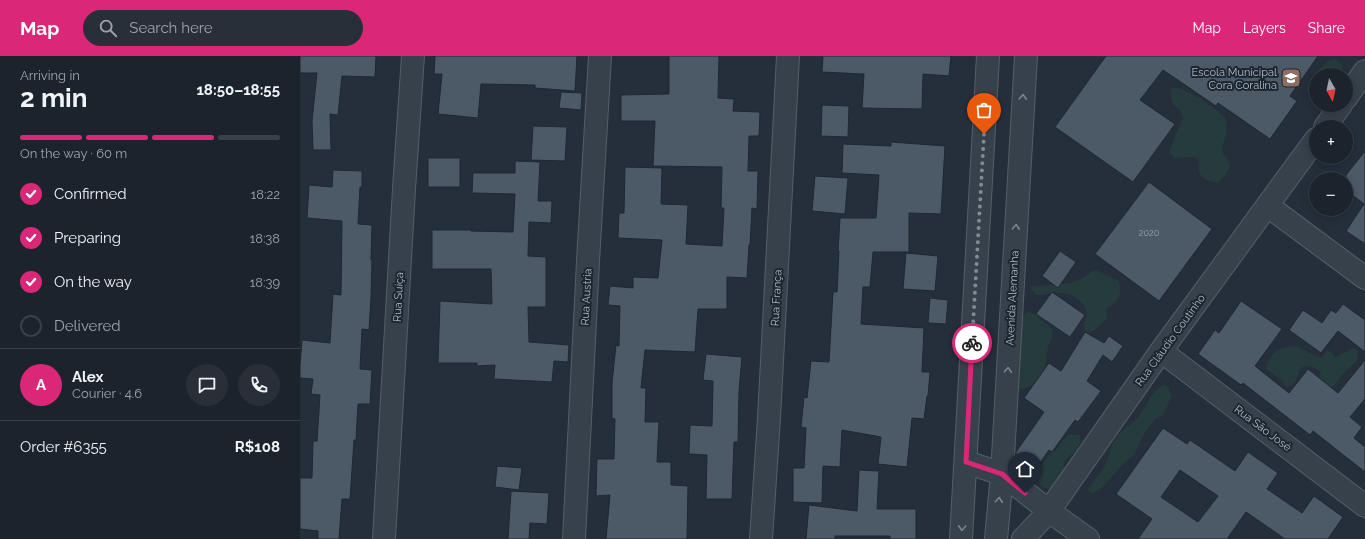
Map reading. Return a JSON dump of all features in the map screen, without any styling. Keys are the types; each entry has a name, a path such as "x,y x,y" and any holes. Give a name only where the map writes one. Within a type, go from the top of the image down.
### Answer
{"street":[{"name":"Rua Suiça","path":"384,539 403,197 413,56"},
{"name":"Rua Austria","path":"574,539 600,56"},
{"name":"Rua França","path":"762,539 788,56"},
{"path":"961,539 988,56"},
{"name":"Avenida Alemanha","path":"996,539 1002,474 1026,56"},
{"path":"1353,88 1365,71"},
{"name":"Rua Cláudio Coutinho","path":"1023,539 1049,511 1161,351 1309,149"},
{"path":"1268,206 1365,278"},
{"name":"Rua São José","path":"1161,351 1365,506"},
{"path":"966,462 1002,474 1088,539"}],"green space":[{"path":"1337,60 1343,65 1343,68 1321,68 1328,61"},
{"path":"1170,88 1179,88 1202,99 1225,117 1227,125 1222,152 1227,158 1230,166 1226,174 1219,182 1209,181 1202,177 1198,166 1199,160 1194,157 1174,158 1169,151 1183,118 1180,110 1173,105"},
{"path":"1096,270 1119,281 1120,294 1114,304 1106,308 1107,319 1094,331 1085,332 1084,324 1087,313 1084,305 1077,299 1069,294 1052,292 1044,295 1035,295 1030,287 1074,282"},
{"path":"1029,312 1036,315 1052,329 1052,338 1048,346 1044,373 1031,386 1022,389 1014,388 1017,319"},
{"path":"1296,346 1322,358 1326,351 1330,351 1335,357 1354,348 1357,349 1358,358 1332,388 1314,383 1320,376 1321,372 1316,368 1306,366 1300,371 1295,383 1286,386 1280,379 1266,369 1266,366 1273,354 1279,349"},
{"path":"1165,385 1169,388 1172,396 1163,415 1155,419 1145,432 1134,455 1124,463 1100,490 1091,493 1088,490 1106,464 1114,441 1126,427 1133,423 1138,417 1155,391"},
{"path":"1070,434 1080,435 1081,439 1079,446 1065,460 1058,483 1050,489 1044,487 1040,484 1039,479 1041,467 1048,456 1055,451"}],"building":[{"path":"300,56 376,56 375,77 342,76 338,115 330,114 331,150 313,150 312,121 317,73 300,73"},
{"path":"435,56 577,56 575,91 535,88 535,85 481,84 478,118 438,114 442,74 434,74"},
{"path":"669,56 719,56 718,98 734,99 733,111 760,112 759,136 749,136 748,171 758,171 757,209 752,208 747,278 727,277 727,309 698,309 695,352 645,350 641,388 646,388 645,422 659,422 657,462 671,462 671,485 688,486 687,539 606,539 610,495 596,496 597,459 614,459 615,419 612,418 612,383 616,345 619,346 620,306 608,305 610,286 633,288 633,277 658,278 662,240 618,238 619,213 624,213 625,167 662,168 661,204 688,205 686,244 722,246 724,208 721,208 722,167 653,166 655,121 621,121 621,95 669,94"},
{"path":"823,56 951,56 949,76 923,74 922,109 862,108 864,74 822,72"},
{"path":"1106,56 1318,56 1290,96 1297,101 1270,139 1218,103 1216,106 1163,70 1140,100 1175,124 1133,182 1055,127"},
{"path":"561,92 582,93 581,110 559,108"},
{"path":"822,105 849,106 848,137 821,136"},
{"path":"533,126 567,127 565,161 531,160"},
{"path":"891,142 945,146 941,214 909,213 909,252 873,252 870,287 863,287 861,324 924,328 922,372 930,372 924,419 912,418 907,467 878,464 881,437 842,430 840,467 823,466 822,503 793,502 793,468 804,468 806,428 801,427 804,397 807,398 811,361 829,362 833,292 837,292 840,218 876,218 879,175 842,173 843,144 891,146"},
{"path":"1365,151 1365,244 1346,231 1364,204 1353,195 1353,172 1348,172"},
{"path":"428,158 460,158 460,187 428,187"},
{"path":"515,161 540,162 538,201 552,201 551,223 529,222 528,256 546,257 546,307 528,307 529,342 569,345 568,362 554,361 552,382 494,379 495,365 477,366 477,363 438,363 440,301 492,304 491,269 432,269 432,230 513,232 515,194 472,193 473,173 515,173"},
{"path":"333,170 362,171 362,187 360,187 358,224 372,225 372,260 369,330 362,329 360,369 372,370 370,404 358,404 350,499 342,499 339,539 318,539 318,531 300,529 300,478 312,478 313,441 317,441 320,395 311,394 313,379 300,378 300,366 302,340 330,343 333,294 341,295 342,221 307,218 309,185 332,187"},
{"path":"815,176 848,178 845,214 812,211"},
{"path":"1149,182 1212,229 1159,301 1095,254"},
{"path":"1060,251 1076,262 1058,288 1042,276"},
{"path":"906,253 938,256 935,291 903,289"},
{"path":"1052,292 1085,315 1070,337 1036,314"},
{"path":"930,298 948,300 946,324 928,323"},
{"path":"1241,301 1282,329 1255,366 1289,393 1308,369 1338,393 1365,360 1365,399 1350,417 1362,427 1354,438 1365,447 1365,472 1313,431 1310,435 1243,383 1241,385 1198,354 1215,330 1219,333"},
{"path":"1343,304 1365,320 1365,352 1338,331 1321,353 1289,330 1303,310 1322,323 1331,310 1336,313"},
{"path":"1085,332 1104,343 1109,336 1123,346 1112,362 1103,355 1087,381 1101,391 1078,422 1075,420 1052,452 1049,450 1032,474 1015,463 1016,452 1044,412 1024,398 1049,363 1061,371"},
{"path":"706,354 742,357 739,391 738,442 734,442 732,499 706,499 707,455 689,454 690,425 712,426 713,381 703,380"},
{"path":"1163,428 1187,444 1190,440 1235,471 1248,452 1278,473 1267,489 1302,513 1314,496 1343,517 1328,539 1285,539 1246,512 1227,539 1138,539 1152,519 1116,494","holes":["1180,470 1218,496 1198,522 1161,497"]},
{"path":"497,466 522,468 519,490 495,487"},
{"path":"859,470 879,471 877,509 916,509 916,539 890,539 890,536 835,536 835,539 806,539 809,505 857,511"},
{"path":"511,491 549,493 547,524 530,523 529,539 508,539"}],"way so far":[{"path":"972,343 984,134"}],"place":[{"name":"Escola Municipal Cora Coralina","path":"1291,78"}],"route":[{"path":"972,343 966,462 1002,474 1025,493"}]}
